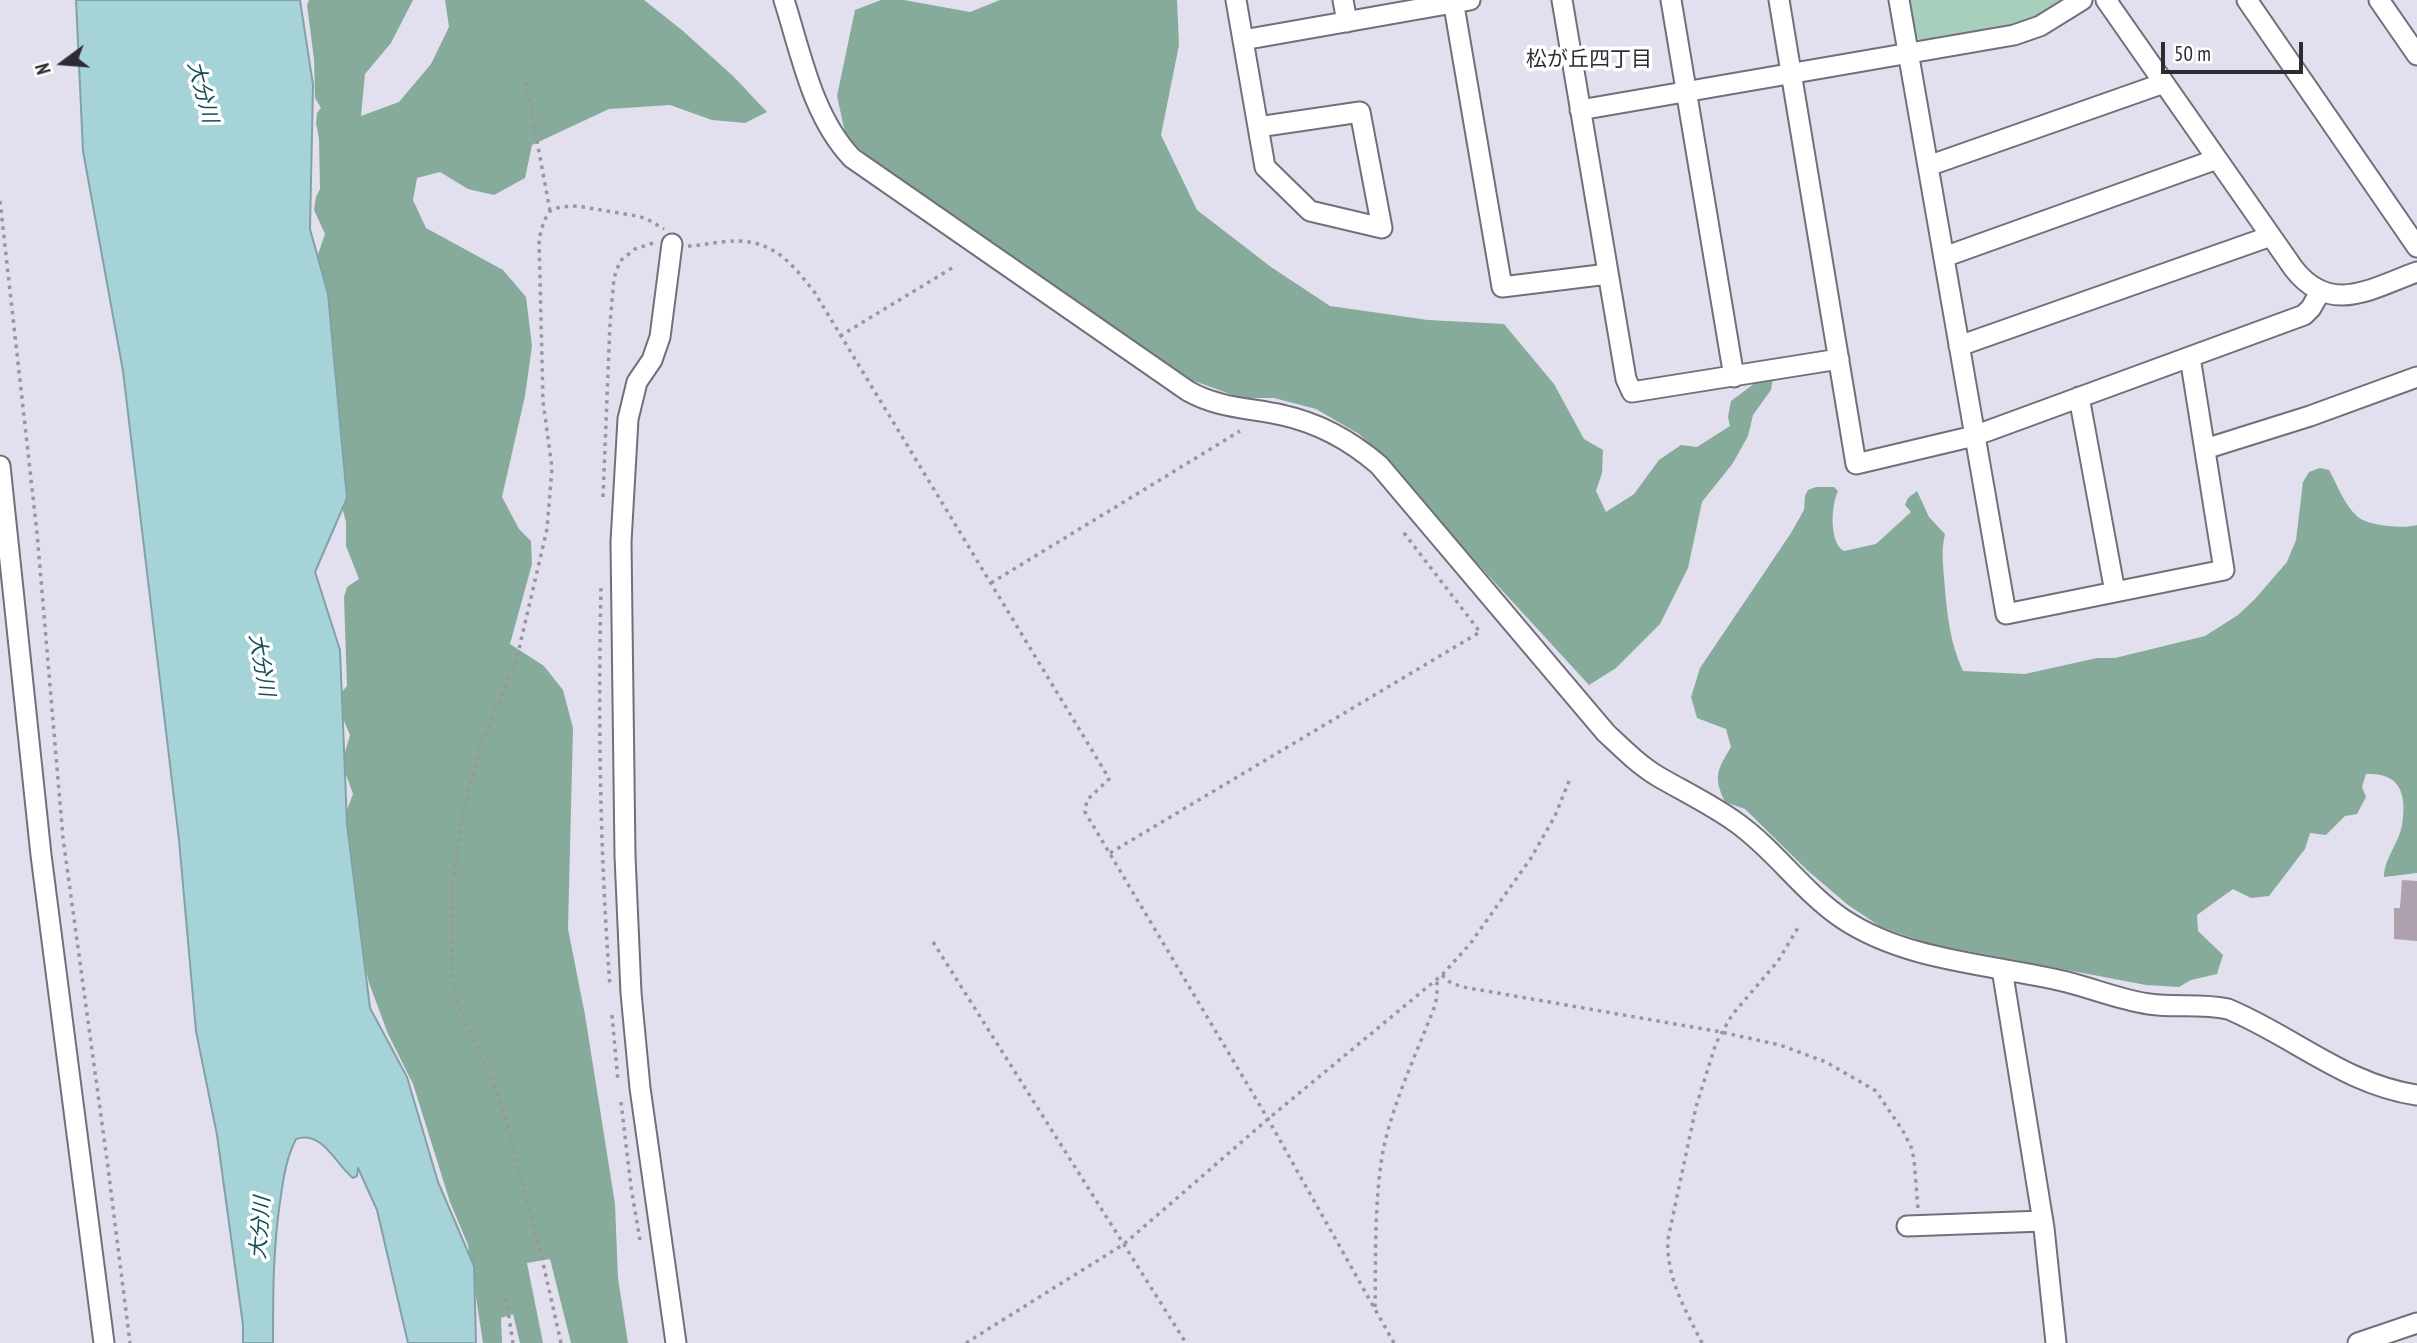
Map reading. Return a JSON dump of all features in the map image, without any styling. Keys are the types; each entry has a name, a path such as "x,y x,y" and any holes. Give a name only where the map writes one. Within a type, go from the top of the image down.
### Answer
{"street":[{"path":"784,0 825,120 841,146 866,170 1188,391 1229,407 1297,419 1352,444 1379,465 1606,733 1658,776 1735,821 1752,834 1843,919 1878,936 1940,956 2066,982 2139,1002 2158,1005 2204,1004 2228,1009 2369,1084 2417,1095"},
{"path":"1236,0 1242,40 1265,167 1310,211 1382,228 1360,112 1258,127"},
{"path":"1343,0 1347,22"},
{"path":"1562,0 1626,379 1632,392 1839,359"},
{"path":"1671,0 1734,377"},
{"path":"1779,0 1856,464 1974,436 2304,315 2320,292"},
{"path":"1899,0 2006,614 2224,569 2190,356"},
{"path":"1580,110 2024,32 2055,18 2082,0"},
{"path":"2106,0 2300,277 2320,292 2332,296 2347,296 2417,272"},
{"path":"2247,0 2417,247"},
{"path":"2379,0 2417,55"},
{"path":"1242,40 1458,1 1502,287 1608,275"},
{"path":"1928,166 2164,83"},
{"path":"1944,257 2217,159"},
{"path":"1959,346 2271,236"},
{"path":"672,244 660,337 652,360 637,382 628,419 621,542 625,856 631,993 640,1088 676,1343"},
{"path":"2205,449 2310,416 2417,377"},
{"path":"2079,397 2115,592"},
{"path":"0,466 41,855 104,1343"},
{"path":"2002,969 2043,1221 2056,1343"},
{"path":"1913,1225 2043,1221"},
{"path":"2358,1343 2417,1323"}],"path":[{"path":"526,82 550,211"},
{"path":"0,201 37,533 63,838 130,1343"},
{"path":"561,1343 541,1254 499,1099 458,1005 453,981 451,894 465,806 481,745 516,662 547,529 552,468 543,401 539,239 544,221 550,211 560,207 577,206 647,219 665,229 672,244"},
{"path":"603,499 610,324 620,261 650,243 697,246 755,242 770,247 783,256 798,271 840,336 1107,775 1109,779 1087,800 1084,809 1268,1119 1394,1343"},
{"path":"840,336 952,268"},
{"path":"990,583 1240,431"},
{"path":"1110,853 1480,632 1401,529"},
{"path":"601,577 600,774 604,911 610,989"},
{"path":"966,1343 1124,1244 1268,1119 1437,980 1470,944 1531,858 1555,816 1569,781"},
{"path":"1702,1343 1668,1268 1668,1239 1696,1107 1708,1062 1721,1032 1778,961 1799,926"},
{"path":"933,942 1186,1343"},
{"path":"1442,975 1451,983 1463,987 1721,1032 1800,1052 1826,1062 1876,1091 1912,1147 1913,1225"},
{"path":"1375,1308 1378,1189 1383,1151 1392,1117 1434,1009 1437,980"},
{"path":"612,1015 631,1186 640,1240"},
{"path":"506,1297 513,1343"}],"shaded area":[{"path":"309,0 413,0 391,43 365,74 361,116 399,102 431,64 449,27 445,0 644,0 733,76 767,112 745,123 712,120 670,105 609,109 532,145 525,178 494,195 468,189 440,172 417,178 413,200 426,228 503,270 526,297 532,346 525,396 502,497 519,529 531,541 532,564 510,644 544,666 563,690 573,728 568,929 585,1015 615,1204 618,1278 628,1343 571,1343 550,1259 527,1263 543,1343 520,1343 513,1314 501,1318 502,1343 483,1343 468,1245 450,1202 413,1084 388,1034 369,983 358,936 343,821 353,794 342,763 350,735 339,709 338,696 347,686 344,597 347,587 359,579 346,546 346,522 329,459 316,260 325,234 314,210 320,189 316,123 317,113 321,108 315,98 314,59 307,5"},
{"path":"881,0 904,0 970,12 1000,0 1177,0 1179,45 1161,135 1197,210 1271,267 1330,306 1428,320 1504,324 1554,384 1584,439 1603,450 1602,473 1596,491 1606,512 1634,494 1659,460 1681,445 1697,447 1730,426 1728,417 1731,401 1759,380 1773,378 1771,390 1753,415 1748,436 1733,463 1702,502 1688,568 1660,624 1616,668 1589,685 1464,549 1393,464 1359,434 1316,409 1274,398 1241,398 1186,378 911,194 846,137 837,96 855,10"},
{"path":"1909,0 2067,0 2045,15 2015,27 1923,42 1916,37"},
{"path":"2320,468 2329,470 2349,507 2363,520 2386,526 2417,525 2417,873 2384,877 2386,864 2402,825 2402,795 2394,781 2378,774 2366,774 2362,787 2366,797 2357,814 2345,816 2326,835 2310,833 2305,849 2269,896 2251,898 2233,889 2197,915 2198,931 2223,955 2217,974 2191,980 2179,987 2146,985 1930,944 1881,927 1848,905 1807,870 1745,809 1725,802 1718,774 1731,747 1726,729 1697,718 1691,697 1700,668 1791,533 1804,510 1808,490 1834,487 1838,491 1833,523 1836,540 1844,551 1876,544 1911,512 1905,505 1908,498 1917,491 1929,517 1945,534 1943,556 1948,614 1963,671 2025,674 2097,658 2115,658 2205,636 2238,615 2287,562 2296,540 2303,482 2309,472"}],"water":[{"name":"大分川","path":"76,0 300,0 313,85 310,229 328,294 347,498 315,572 340,650 347,824 370,1008 407,1077 438,1182 474,1266 476,1343 408,1343 377,1210 358,1168 357,1176 353,1178 321,1144 314,1139 305,1138 296,1139 282,1186 275,1255 273,1343 243,1343 243,1325 217,1135 196,1031 179,840 123,371 83,151"}],"building":[{"path":"2402,880 2417,881 2417,941 2394,939 2394,908 2400,908"}],"district":[{"name":"松が丘四丁目","path":"1589,60"}]}
